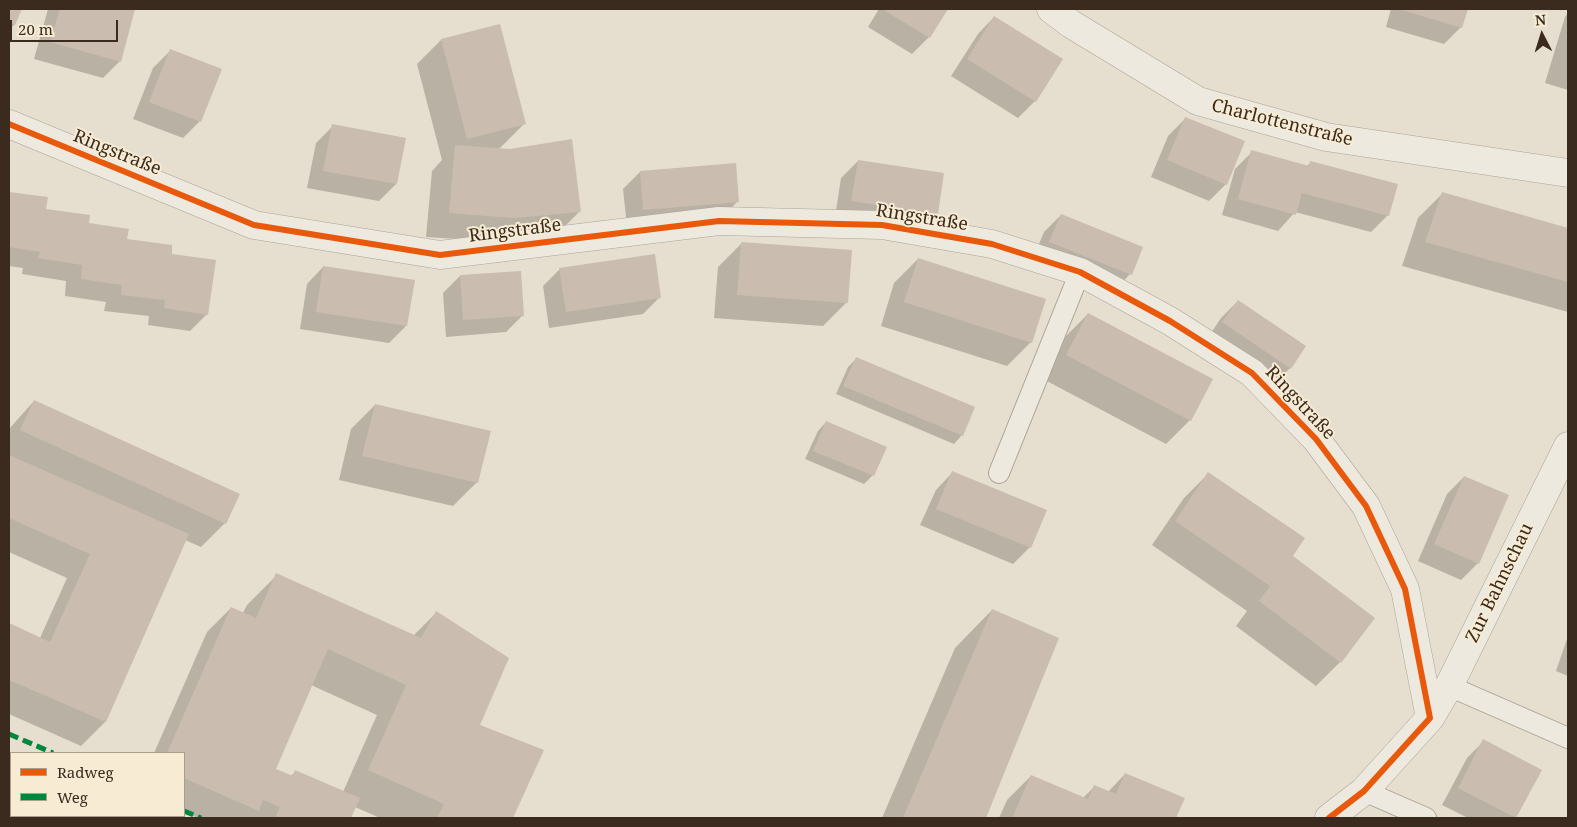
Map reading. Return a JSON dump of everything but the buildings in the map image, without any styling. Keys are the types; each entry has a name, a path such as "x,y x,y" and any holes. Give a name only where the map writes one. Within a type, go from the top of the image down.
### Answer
{"street":[{"name":"Charlottenstraße","path":"1050,9 1071,24 1198,101 1326,137 1568,172"},
{"name":"Ringstraße","path":"9,124 254,225 440,255 719,221 882,224 992,244 1080,272 1170,321 1252,373 1316,439 1366,506 1404,589 1430,718"},
{"name":"Zur Bahnschau","path":"1430,718 1449,686 1568,446"},
{"path":"1329,818 1364,791 1430,718"}],"lane":[{"path":"999,473 1080,272"},
{"path":"1449,686 1568,738"},
{"path":"1364,791 1426,818"}],"marked path":[{"path":"9,734 51,752"},
{"path":"185,811 201,818"}],"cycle path":[{"path":"9,124 254,225 440,255 719,221 882,225 992,244 1080,272 1170,321 1252,373 1316,439 1366,506 1405,589 1430,718 1364,791 1329,818"}]}
